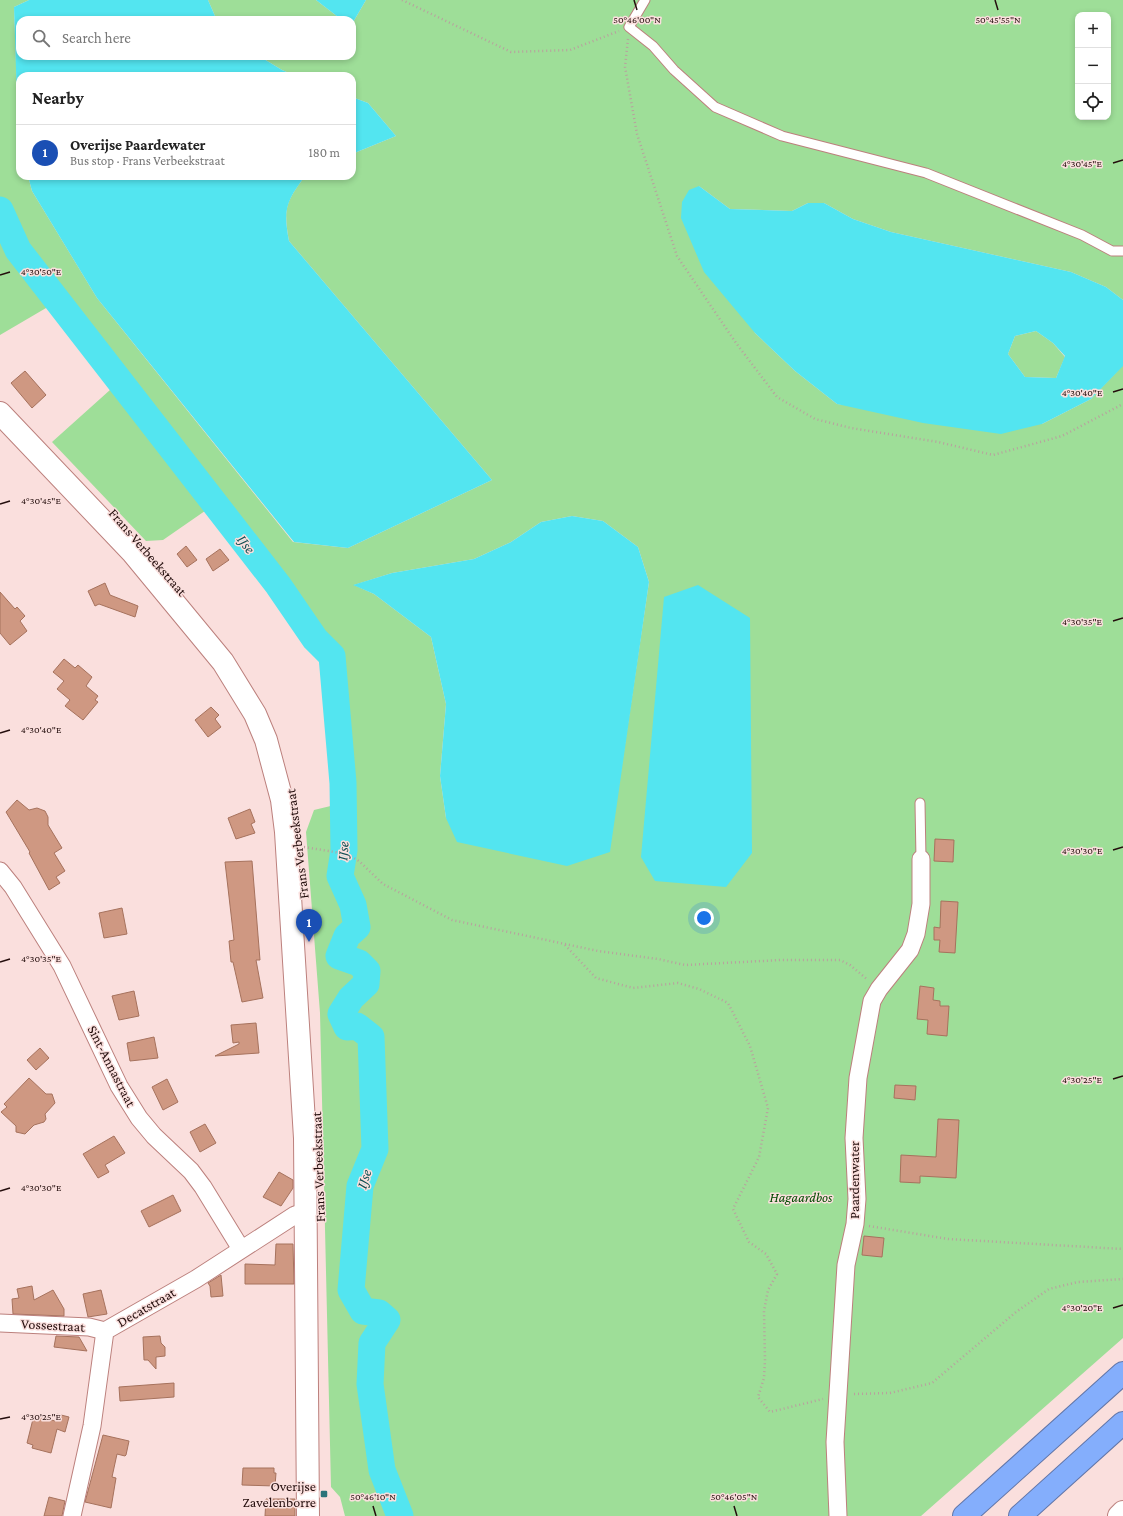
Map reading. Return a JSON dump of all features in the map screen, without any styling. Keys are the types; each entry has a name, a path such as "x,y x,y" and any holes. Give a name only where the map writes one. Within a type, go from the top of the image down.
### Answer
{"highway":[{"path":"964,1516 1123,1373"},
{"path":"1020,1516 1123,1423"}],"main road":[{"name":"Frans Verbeekstraat","path":"0,413 133,553 223,662 255,714 266,740 282,800 286,832 305,1138 307,1211 308,1516"},
{"path":"1119,1516 1123,1512"}],"street":[{"name":"Paardenwater","path":"838,1516 835,1442 846,1260 855,1224 857,1199 854,1138 858,1078 872,1001 879,989 906,955 916,934 921,904 921,859"},
{"name":"Sint-Annastraat","path":"0,871 13,887 62,966 119,1086 138,1118 154,1136 191,1171 203,1187 241,1248"},
{"name":"Decatstraat","path":"72,1516 92,1426 105,1331 196,1279 241,1248 295,1215 307,1211"},
{"name":"Vossestraat","path":"0,1323 89,1327 105,1331"}],"lane":[{"path":"645,0 629,27 653,46 674,70 715,107 782,136 926,173 1082,235 1112,251 1123,251"},
{"path":"920,803 921,859"}],"path":[{"path":"402,0 511,52 570,50 629,27 625,67 637,134 677,256 736,343 777,398 815,419 851,428 938,442 993,454 1062,436 1123,404"},
{"path":"300,847 347,854 359,861 382,884 452,920 598,951 658,959 685,965 781,960 840,960 850,965 879,989"},
{"path":"565,944 596,978 633,988 678,983 699,989 728,1003 750,1046 768,1108 759,1157 733,1209 749,1242 766,1254 777,1274 768,1290 764,1311 764,1378 758,1397 770,1412 838,1395 890,1393 932,1383 1016,1312 1049,1289 1078,1282 1123,1279"},
{"path":"855,1224 948,1239 1123,1248"}],"green space":[{"name":"Hagaardbos","path":"0,0 29,0 14,7 16,72 16,180 29,180 32,191 97,298 293,542 348,548 492,480 289,241 286,213 290,199 302,180 356,180 356,152 396,136 368,103 356,98 356,72 287,72 266,60 356,60 356,17 366,0 1123,0 1123,300 1106,287 1071,272 891,232 853,219 824,203 808,203 792,211 730,209 699,186 755,333 795,371 837,404 1042,424 1091,399 1123,365 1123,1338 921,1516 345,1516 340,1497 331,1487 320,1013 306,832 314,810 343,803 332,656 315,639 278,585 215,504 163,540 146,541 52,442 120,381 58,301 0,335","holes":["572,516 603,521 638,547 649,582 609,852 446,818 440,776 446,704 431,637 374,594 354,585 392,573 474,559 511,542 541,522"]},
{"path":"208,0 316,0 337,16 215,16"},
{"path":"1036,331 1053,343 1065,357 1056,378 1025,377 1008,354 1015,336"}],"water":[{"path":"29,0 208,0 215,16 16,16 16,60 266,60 287,72 16,72 14,7"},
{"path":"316,0 366,0 356,17 337,16"},
{"path":"356,98 368,103 396,136 356,152"},
{"path":"29,180 302,180 290,200 286,213 289,241 492,480 348,548 294,542 97,298 32,191"},
{"path":"699,186 730,209 792,211 808,203 824,203 853,219 891,232 1071,272 1106,287 1123,300 1123,366 1091,399 1042,424 1001,434 923,423 837,404 795,371 755,333 704,272 681,218 682,202 689,190","holes":["1036,331 1053,343 1065,356 1056,378 1025,377 1008,354 1015,336"]},
{"path":"572,516 603,521 638,547 649,582 610,852 567,866 457,842 446,818 440,776 446,704 431,637 374,594 353,585 392,573 474,559 511,542 541,522"},
{"path":"698,585 750,618 752,853 726,887 655,881 641,857 664,597"}],"building":[{"path":"25,371 46,395 32,408 11,383"},
{"path":"186,546 197,560 187,567 177,554"},
{"path":"220,549 229,560 213,571 206,559"},
{"path":"105,583 110,595 138,606 135,617 99,604 95,606 88,591"},
{"path":"0,592 15,609 17,607 25,616 20,621 27,631 10,645 0,633"},
{"path":"64,659 75,668 78,665 92,677 86,686 98,696 95,700 98,702 83,720 65,706 70,700 57,689 64,681 53,672"},
{"path":"211,707 219,715 215,719 221,727 208,737 195,720"},
{"path":"17,800 29,810 37,808 45,811 48,817 48,825 62,848 54,853 65,871 56,877 60,883 49,890 29,853 30,852 6,812"},
{"path":"250,809 255,822 251,824 255,833 236,839 228,818"},
{"path":"935,839 954,840 953,862 934,861"},
{"path":"252,861 260,960 256,960 263,998 242,1002 233,962 231,962 229,941 234,940 225,862"},
{"path":"941,901 958,902 955,953 939,952 940,940 934,940 934,927 940,928"},
{"path":"122,908 127,934 104,938 99,913"},
{"path":"920,986 934,988 933,1000 940,1001 940,1006 949,1006 947,1036 927,1034 928,1020 917,1019"},
{"path":"134,991 139,1016 119,1020 112,996"},
{"path":"256,1023 259,1053 215,1056 239,1044 239,1042 233,1043 231,1025"},
{"path":"154,1037 158,1058 130,1061 127,1043"},
{"path":"40,1048 49,1058 36,1070 27,1060"},
{"path":"29,1078 46,1094 52,1094 55,1103 45,1114 46,1119 44,1122 34,1125 25,1134 16,1132 16,1126 1,1112 7,1107 4,1104"},
{"path":"167,1079 178,1102 163,1110 152,1087"},
{"path":"895,1085 916,1086 915,1100 894,1098"},
{"path":"938,1119 959,1120 956,1178 920,1176 920,1183 900,1182 901,1155 936,1157"},
{"path":"205,1124 216,1143 200,1152 190,1132"},
{"path":"114,1136 125,1153 105,1165 109,1172 98,1178 83,1154"},
{"path":"279,1172 293,1180 293,1188 281,1206 263,1197"},
{"path":"173,1195 181,1211 149,1227 141,1211"},
{"path":"864,1236 884,1238 882,1257 862,1255"},
{"path":"276,1244 293,1244 294,1284 245,1284 245,1264 275,1265"},
{"path":"221,1275 223,1296 211,1297 210,1286 208,1283"},
{"path":"32,1286 34,1300 53,1290 64,1309 64,1316 13,1314 12,1299 19,1298 17,1289"},
{"path":"101,1290 107,1314 88,1317 83,1294"},
{"path":"56,1336 79,1337 87,1351 54,1347"},
{"path":"160,1336 161,1343 165,1347 165,1356 156,1357 156,1369 148,1360 144,1360 143,1337"},
{"path":"174,1383 174,1397 120,1401 119,1387"},
{"path":"57,1414 69,1417 65,1432 57,1429 51,1453 32,1448 33,1445 27,1443 34,1415 55,1421"},
{"path":"103,1435 129,1441 126,1455 117,1454 112,1477 116,1478 111,1508 85,1502"},
{"path":"243,1468 274,1468 274,1473 276,1473 275,1486 242,1485"},
{"path":"49,1497 65,1501 62,1516 44,1516"},
{"path":"266,1499 295,1499 295,1516 265,1516"}],"waterway":[{"name":"IJse","path":"0,210 18,250 278,585 315,639 332,656 343,783 344,850 340,876 353,905 357,927 347,936 339,956 359,963 367,971 366,984 351,998 341,1014 347,1027 357,1026 371,1037 375,1149 360,1186 351,1290 363,1311 379,1313 387,1320 372,1343 370,1384 382,1470 400,1516"}],"place":[{"name":"Overijse Paardewater","path":"309,942"},
{"name":"Overijse Zavelenborre","path":"324,1494"}]}
